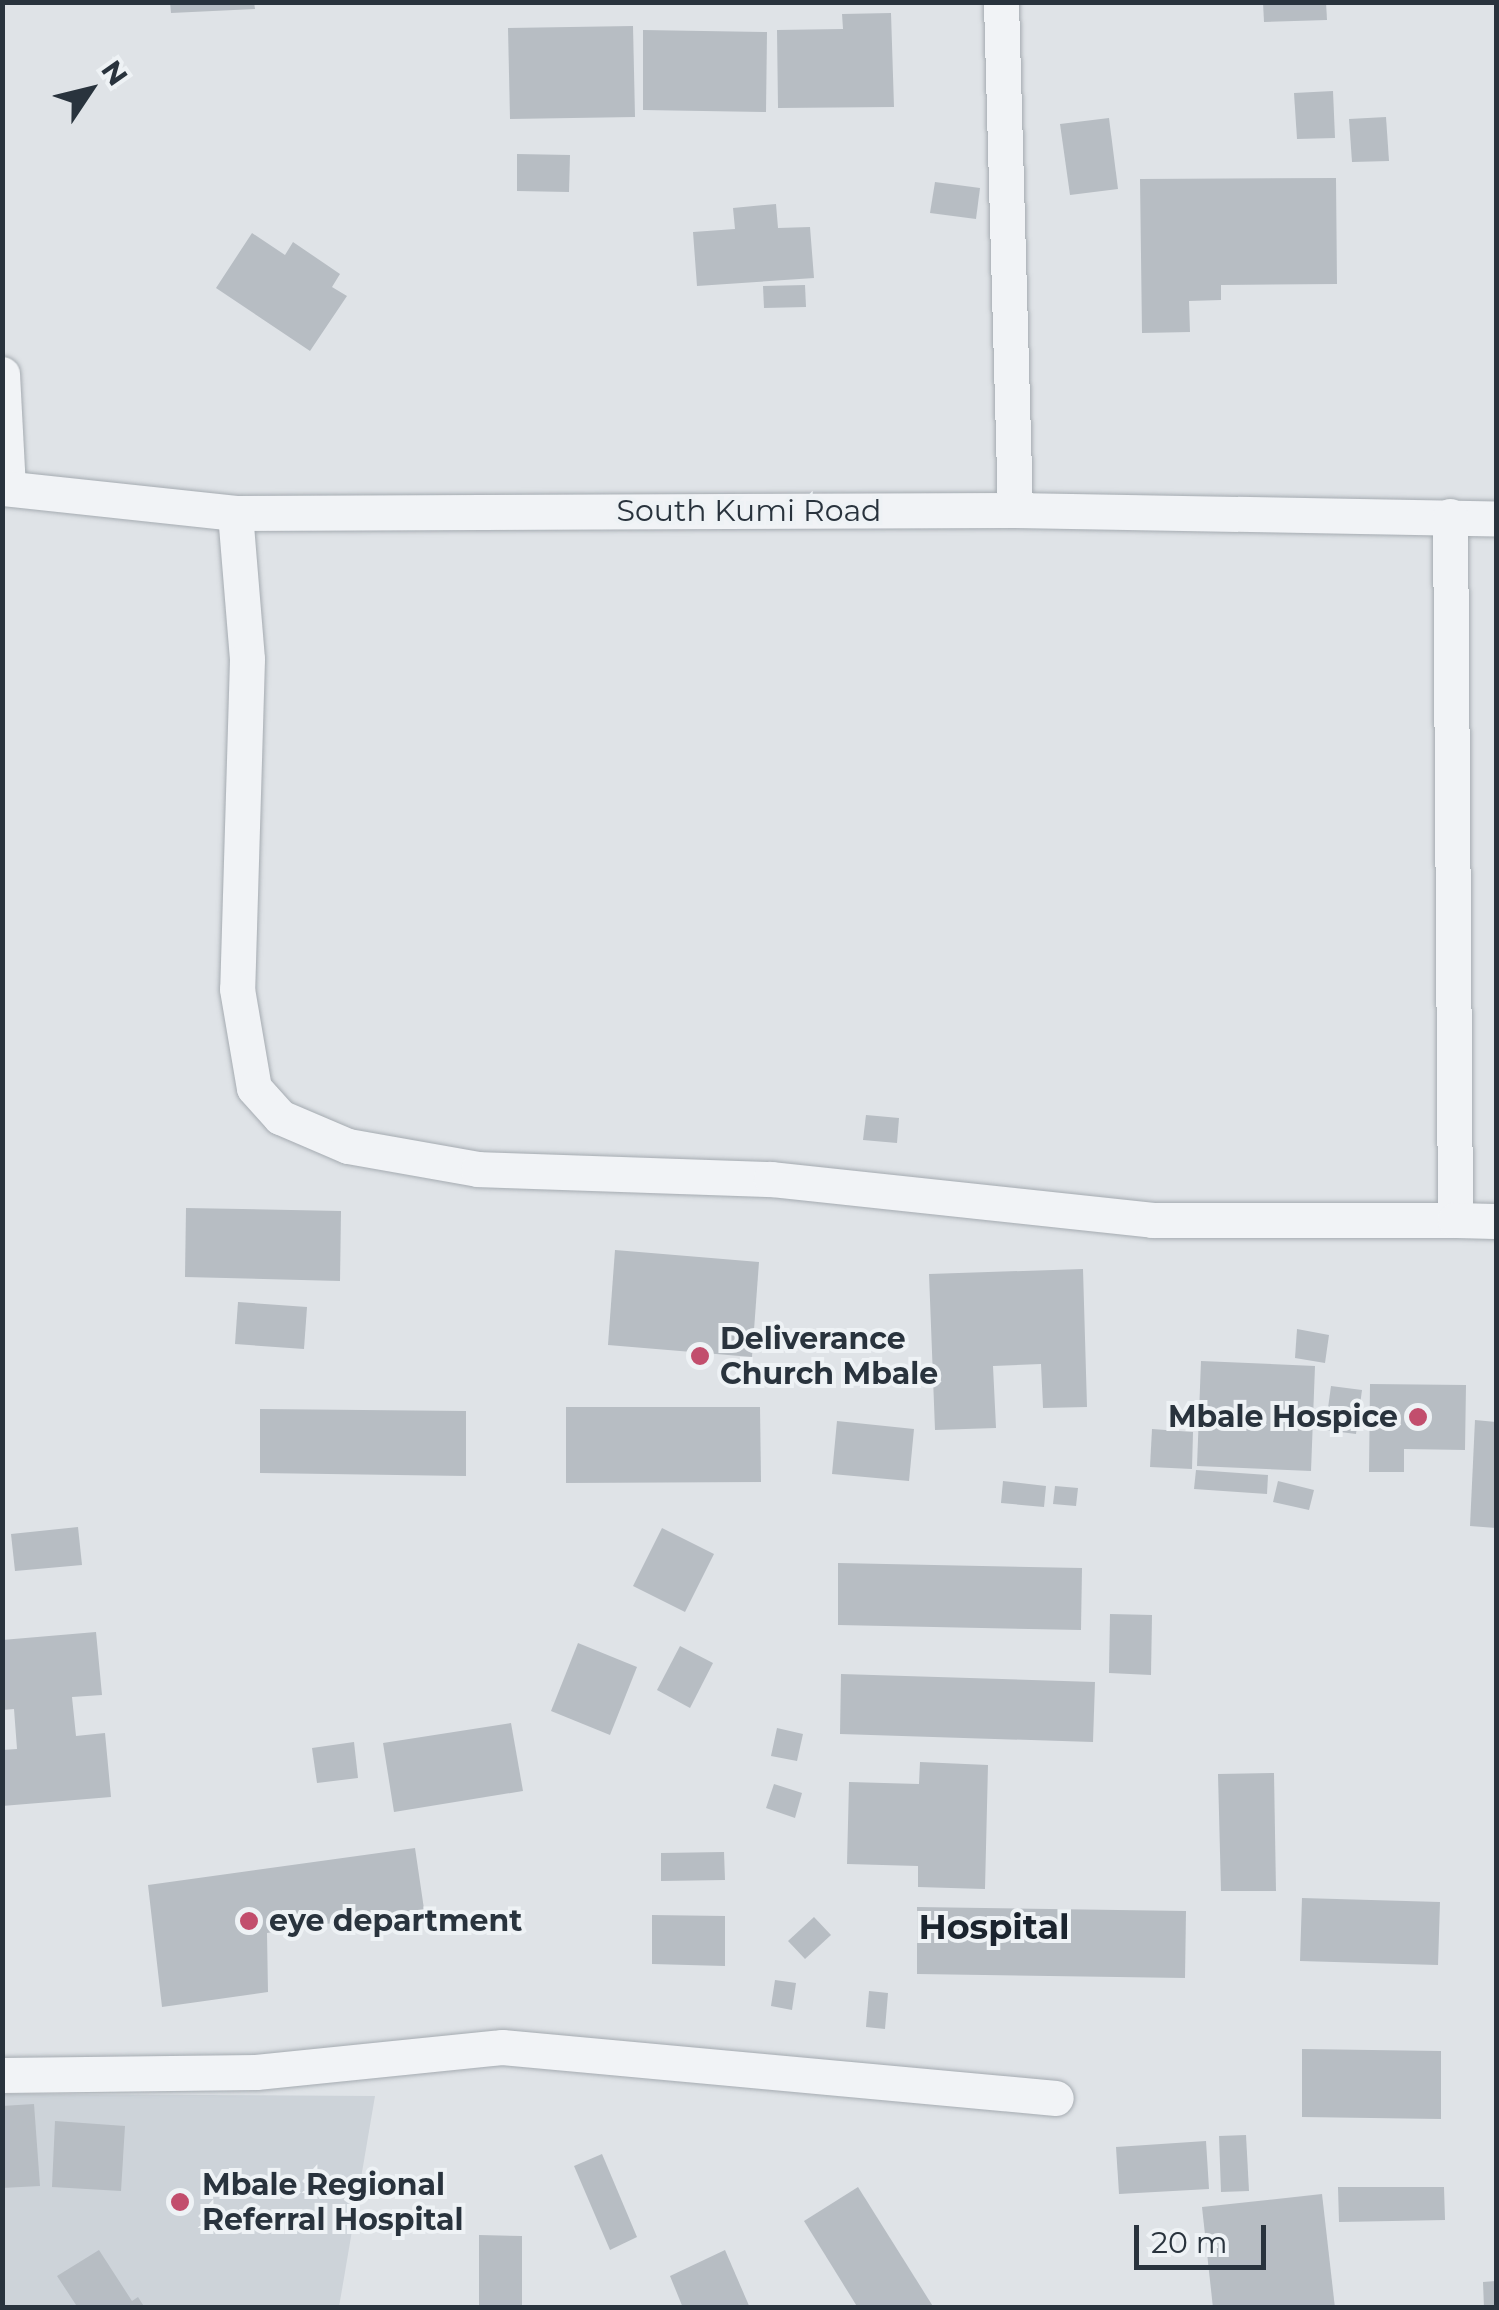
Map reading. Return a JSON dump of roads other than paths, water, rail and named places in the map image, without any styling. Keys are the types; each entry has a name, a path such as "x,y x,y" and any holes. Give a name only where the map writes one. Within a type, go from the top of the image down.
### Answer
{"street":[{"path":"1002,2 1014,510"},
{"path":"2,374 5,488"},
{"name":"South Kumi Road","path":"5,488 235,513 1014,510 1496,518"},
{"path":"235,513 246,659 236,989 254,1088 280,1117 348,1146 478,1169 808,1182 1152,1220 1496,1221"},
{"path":"1450,516 1455,1220"},
{"path":"2,2074 256,2072 502,2047 1056,2098"}],"place":[{"name":"Deliverance Church Mbale","path":"700,1356"},
{"name":"Mbale Hospice","path":"1418,1417"},
{"name":"eye department","path":"249,1921"},
{"name":"Mbale Regional Referral Hospital","path":"180,2202"}],"district":[{"name":"Hospital","path":"994,1927"}]}
